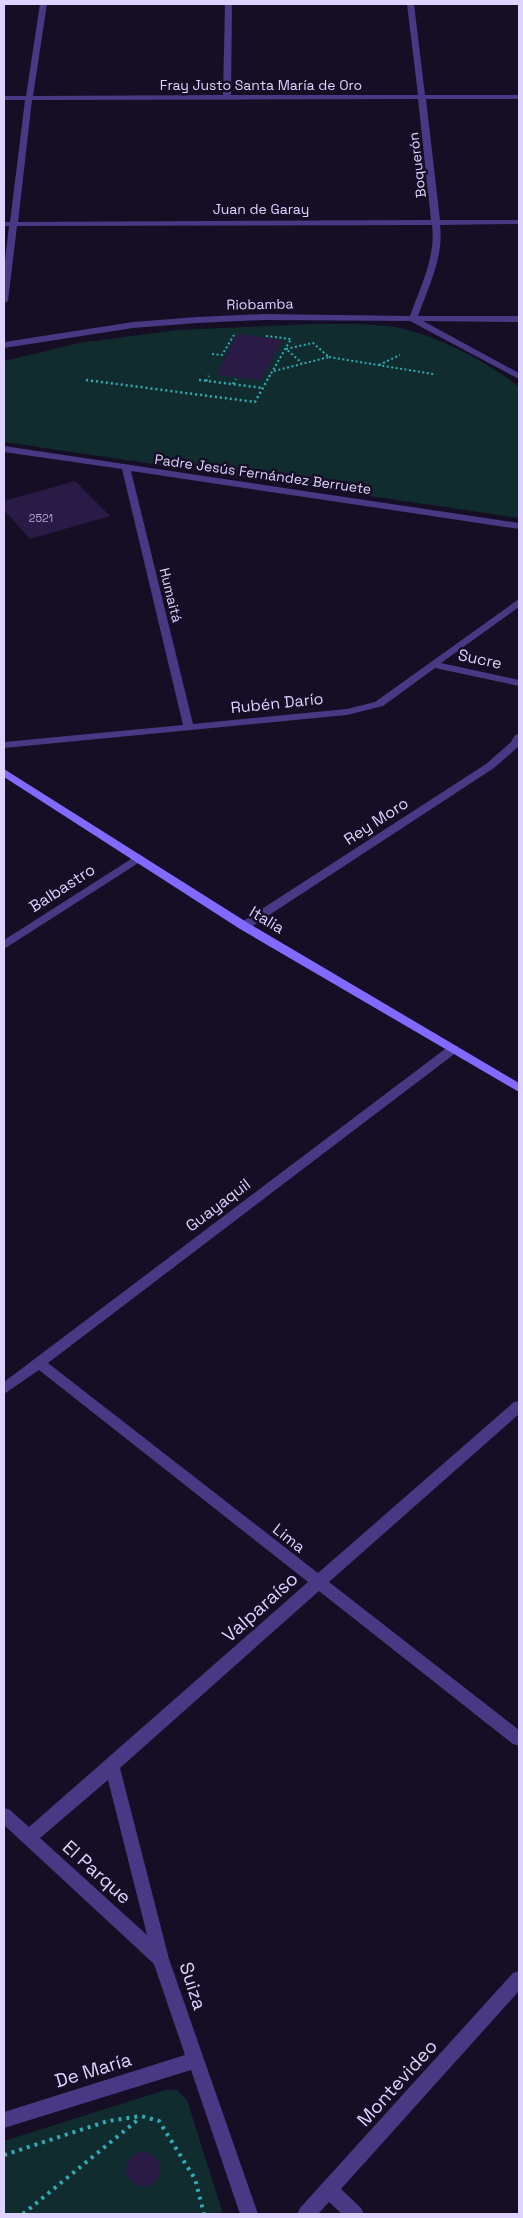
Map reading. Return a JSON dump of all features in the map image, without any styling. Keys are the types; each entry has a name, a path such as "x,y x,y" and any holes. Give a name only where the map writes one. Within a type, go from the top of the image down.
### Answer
{"street":[{"path":"4,301 15,224 29,98 43,4"},
{"path":"227,97 228,4"},
{"name":"Boquerón","path":"411,4 438,242 432,266 413,319"},
{"name":"Fray Justo Santa María de Oro","path":"4,98 519,97"},
{"name":"Juan de Garay","path":"4,224 519,222"},
{"name":"Riobamba","path":"4,345 133,325 197,320 264,317 519,319"},
{"path":"413,319 519,376"},
{"name":"Padre Jesús Fernández Berruete","path":"4,449 519,526"},
{"name":"Humaitá","path":"126,468 189,728"},
{"name":"Rubén Darío","path":"4,745 348,712 366,708 379,704 519,602"},
{"name":"Sucre","path":"434,665 519,683"},
{"name":"Rey Moro","path":"244,926 490,766 515,744 519,737"},
{"name":"Italia","path":"4,772 244,926 519,1088"},
{"name":"Balbastro","path":"4,945 139,858"},
{"name":"Guayaquil","path":"4,1390 453,1049"},
{"name":"Lima","path":"39,1363 519,1739"},
{"name":"Valparaíso","path":"28,1838 519,1406"},
{"name":"Suiza","path":"112,1766 161,1959 249,2214"},
{"name":"El Parque","path":"4,1816 161,1959"},
{"name":"Montevideo","path":"306,2214 519,1979"},
{"name":"De María","path":"4,2120 195,2060"},
{"path":"329,2190 355,2214"}],"path":[{"path":"212,354 222,355 236,332"},
{"path":"86,380 255,402 291,339 263,336"},
{"path":"286,350 314,343 329,357"},
{"path":"286,350 302,363"},
{"path":"378,365 400,355"},
{"path":"273,371 329,357 433,374"},
{"path":"206,381 209,376"},
{"path":"233,384 236,379"},
{"path":"200,380 263,388"},
{"path":"23,2214 142,2116"},
{"path":"4,2155 108,2121 142,2116 159,2121 195,2179 204,2214"}],"green space":[{"path":"313,324 375,325 411,331 460,350 506,377 519,387 519,518 4,442 4,361 79,343 178,330"},
{"path":"165,2090 177,2090 187,2100 223,2214 4,2214 4,2141"}],"building":[{"path":"237,334 282,340 261,380 216,375"},
{"path":"75,481 110,516 30,539 4,510 4,501"},
{"path":"143,2152 150,2153 155,2157 159,2162 159,2176 155,2181 150,2185 143,2186 136,2185 131,2181 127,2176 126,2169 127,2162 131,2157 136,2153"}]}
